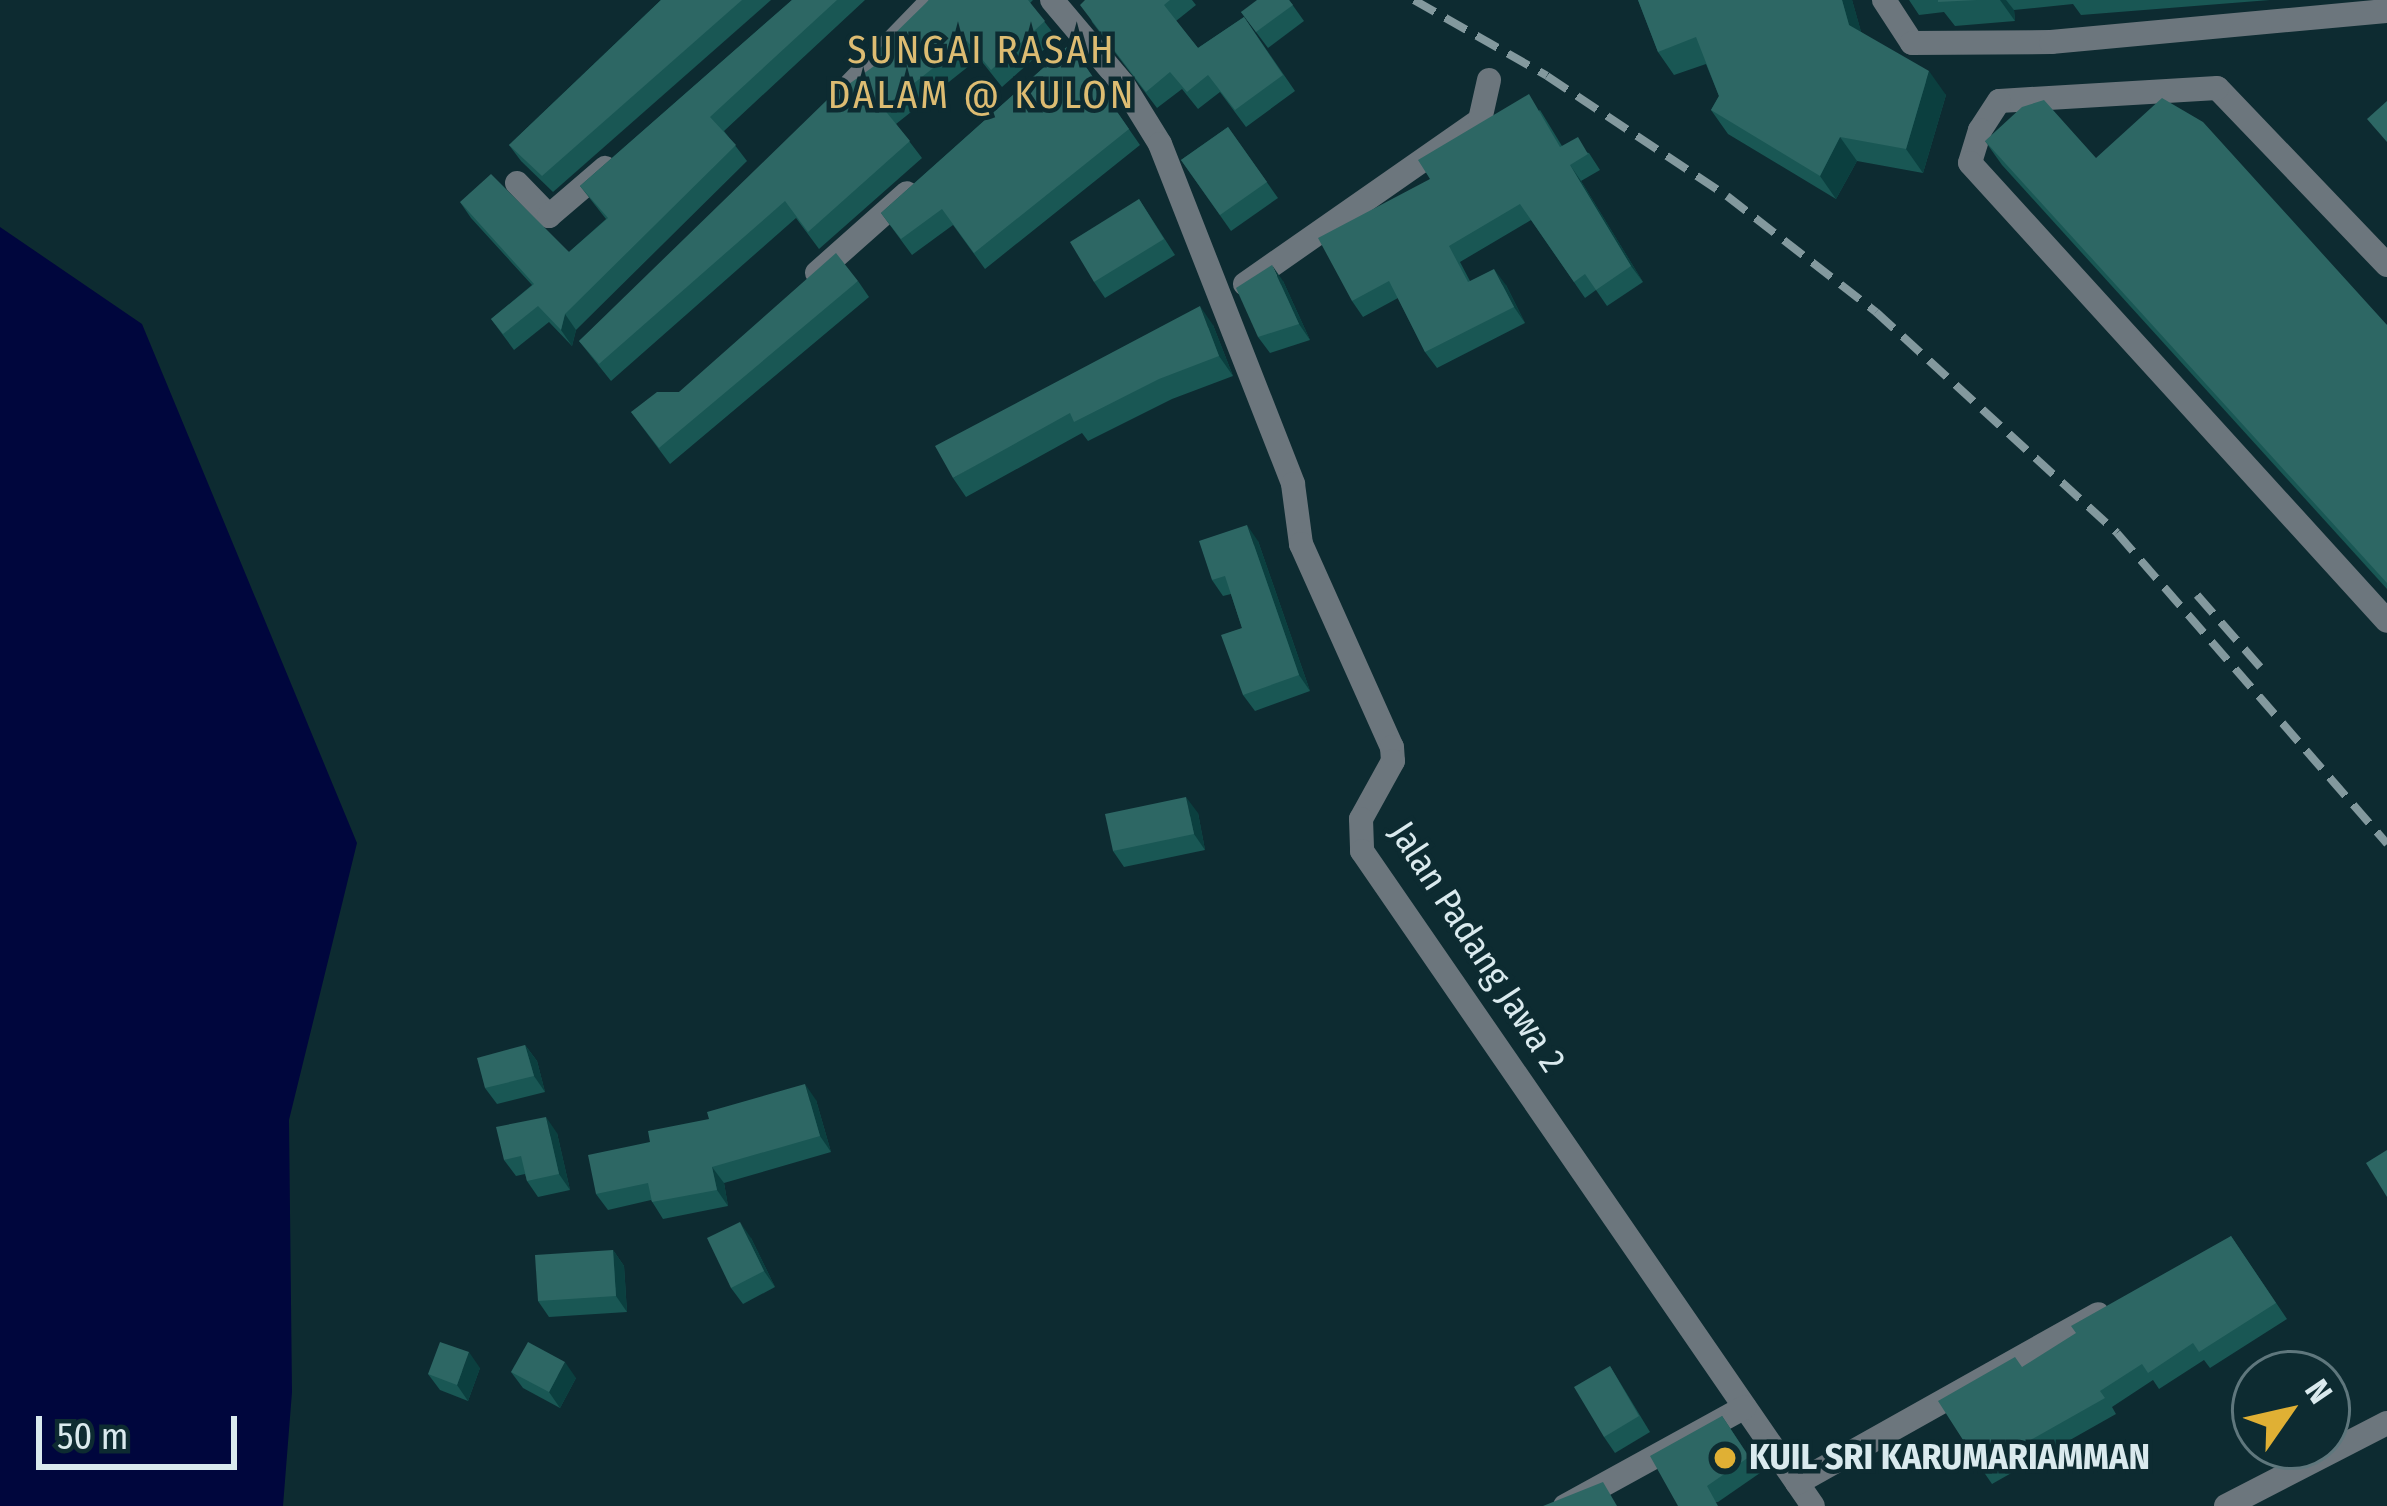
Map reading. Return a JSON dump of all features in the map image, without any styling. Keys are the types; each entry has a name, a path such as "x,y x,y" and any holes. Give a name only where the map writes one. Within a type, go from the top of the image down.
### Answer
{"street":[{"path":"821,116 933,0"},
{"name":"Jalan Padang Jawa 2","path":"1052,0 1075,44 1160,144 1210,307 1293,484 1301,544 1392,747 1393,761 1360,819 1362,851 1813,1506"},
{"path":"1884,0 1912,43 2051,42 2387,11"},
{"path":"1210,307 1480,120 1489,80"},
{"path":"2387,265 2230,93 2203,84 1999,101 1970,163 2387,621"},
{"path":"517,183 549,216 622,153"},
{"path":"802,286 925,177"},
{"path":"1797,1483 2129,1297"},
{"path":"1565,1506 1745,1407"},
{"path":"2226,1506 2387,1423"}],"shaded area":[{"path":"0,227 142,324 357,843 289,1120 292,1392 283,1506 0,1506"}],"building":[{"path":"661,0 742,0 542,176 509,145"},
{"path":"792,0 837,0 710,117 736,145 565,314 561,330 538,306 503,334 491,319 534,284 460,202 491,174 569,252 608,218 580,186"},
{"path":"929,0 1028,0 1045,21 991,70 967,41 883,108 910,141 808,232 785,201 599,364 579,341 828,99 884,59 877,51"},
{"path":"1085,0 1170,0 1164,5 1198,48 1244,17 1283,75 1235,110 1208,75 1187,92 1170,72 1146,92 1080,5"},
{"path":"1257,0 1289,0 1293,5 1256,32 1241,12"},
{"path":"1638,0 1842,0 1849,25 1929,71 1906,149 1840,137 1820,176 1711,110 1719,96 1696,37 1658,52"},
{"path":"1070,44 1129,129 974,253 942,209 901,239 881,213"},
{"path":"1529,94 1560,147 1578,137 1588,154 1570,165 1631,266 1596,290 1585,274 1574,282 1520,204 1449,246 1468,282 1494,269 1514,307 1425,352 1389,281 1352,301 1318,238 1430,179 1418,160"},
{"path":"2162,98 2203,122 2387,325 2387,583 1985,141 2022,107 2044,100 2096,158"},
{"path":"2387,101 2387,142 2367,119"},
{"path":"1228,127 1267,182 1220,215 1181,160"},
{"path":"1139,199 1164,239 1094,282 1070,242"},
{"path":"836,253 858,281 659,448 631,412 657,392 679,392"},
{"path":"1272,265 1299,324 1258,337 1236,288"},
{"path":"1200,306 1219,356 1159,379 1074,422 1070,413 953,478 935,446"},
{"path":"1247,525 1299,675 1243,695 1221,635 1242,628 1225,576 1212,580 1199,541"},
{"path":"1186,797 1194,834 1113,851 1105,814"},
{"path":"525,1045 534,1076 485,1088 477,1058"},
{"path":"805,1084 820,1136 712,1167 717,1190 652,1202 648,1183 596,1194 588,1155 650,1142 648,1131 709,1119 707,1112"},
{"path":"546,1117 559,1174 527,1181 521,1156 504,1160 496,1127"},
{"path":"2387,1150 2387,1197 2366,1163"},
{"path":"740,1222 764,1271 731,1288 707,1238"},
{"path":"2231,1236 2276,1303 2199,1352 2193,1343 2148,1373 2142,1364 2100,1391 2105,1398 1981,1468 1938,1401 2015,1357 2022,1367 2076,1333 2071,1326"},
{"path":"613,1250 616,1296 538,1301 535,1255"},
{"path":"440,1342 469,1352 457,1385 428,1374"},
{"path":"528,1342 565,1362 549,1392 511,1372"},
{"path":"1610,1366 1639,1416 1604,1437 1574,1387"},
{"path":"1722,1416 1749,1457 1707,1486 1718,1506 1678,1506 1650,1456"},
{"path":"1603,1482 1617,1506 1543,1506"}],"railway":[{"path":"1414,0 1547,76 1727,196 1876,312 2117,533 2387,844"},
{"path":"2197,595 2260,667"}],"place":[{"name":"KUIL SRI KARUMARIAMMAN","path":"1725,1458"}],"district":[{"name":"SUNGAI RASAH DALAM @ KULON","path":"982,74"}]}
